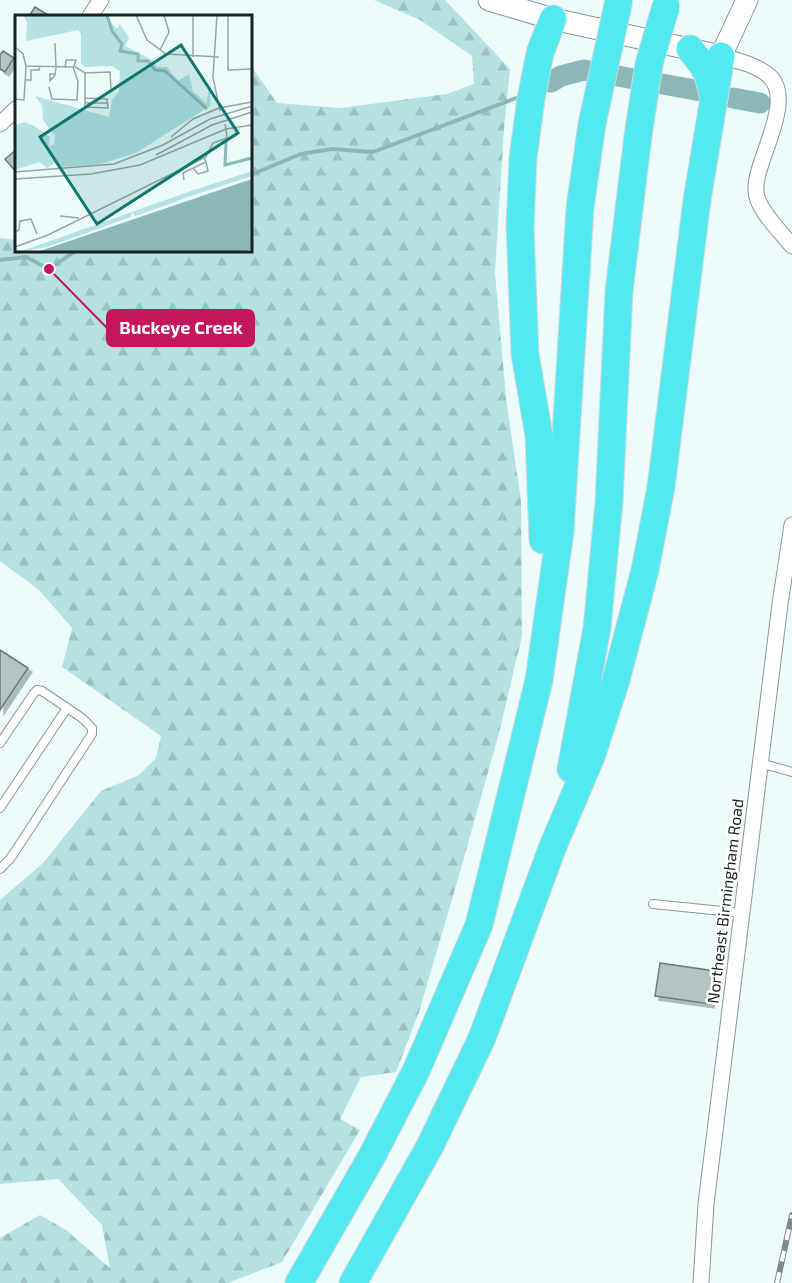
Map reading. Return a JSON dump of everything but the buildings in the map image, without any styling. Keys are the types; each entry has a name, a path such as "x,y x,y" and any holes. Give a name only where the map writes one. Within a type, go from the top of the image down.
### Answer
{"highway":[{"path":"299,1283 372,1156 416,1071 479,925 539,680 560,532 580,208 592,124 619,0"},
{"path":"553,846 576,746 597,628 609,502 620,291 649,64 667,3"},
{"path":"539,680 544,522 539,436 525,354 520,226 523,158 531,99 540,53 557,9"},
{"path":"690,49 710,76 714,97"},
{"path":"353,1283 430,1146 473,1058 553,846 591,757 613,691 645,570 668,440 697,200 721,56"}],"main road":[{"path":"489,0 557,9 690,49 721,56 747,0"}],"street":[{"path":"91,15 101,0"},
{"path":"721,56 752,66 767,74 780,93 756,187 761,207 792,246"},
{"path":"0,124 15,110"},
{"name":"Northeast Birmingham Road","path":"701,1283 706,1204 760,763 786,601 792,525"}],"lane":[{"path":"0,743 37,690 67,708 92,728 92,734 10,859 0,869"},
{"path":"0,808 67,708"},
{"path":"760,763 792,772"},
{"path":"653,904 742,913"}],"green space":[{"path":"374,0 445,0 510,69 495,272 506,398 521,501 522,636 499,733 419,1012 396,1072 361,1077 340,1119 360,1130 282,1262 228,1283 0,1283 0,1238 40,1215 66,1230 110,1268 102,1225 58,1179 0,1184 0,900 43,863 101,791 139,775 156,758 161,736 62,667 72,628 39,590 0,561 0,238 15,240 15,252 252,252 252,67 277,103 340,108 447,94 474,84 472,56 420,20"}],"waterway":[{"path":"551,82 561,76 584,70 701,91"},
{"path":"252,174 301,154 332,149 373,152 516,98"},
{"path":"733,98 760,103"},
{"path":"0,260 26,257 49,269 74,252"}],"railway":[{"path":"777,1283 792,1215"}],"place":[{"name":"Buckeye Creek","path":"49,269"}]}
